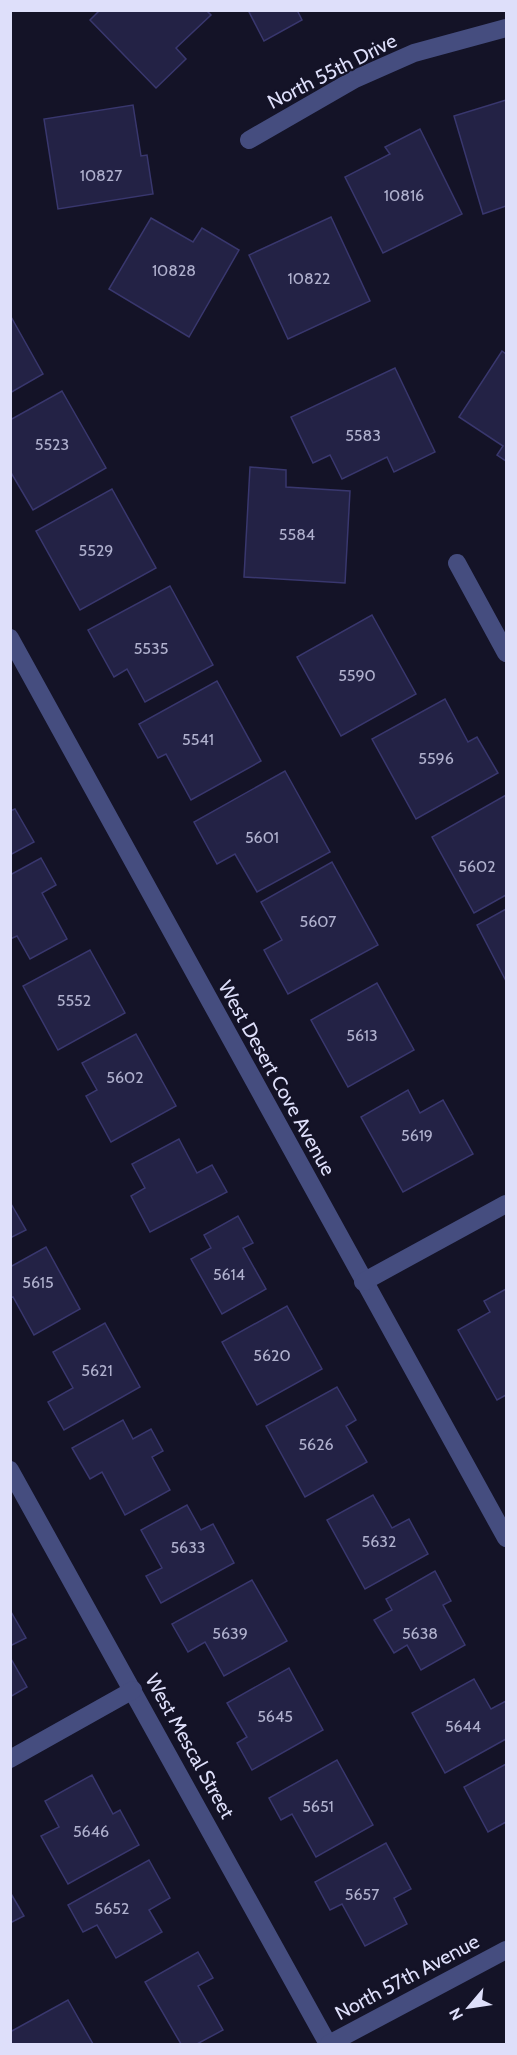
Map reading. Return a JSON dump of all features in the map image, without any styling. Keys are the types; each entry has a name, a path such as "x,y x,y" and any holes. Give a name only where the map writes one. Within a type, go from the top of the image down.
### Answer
{"street":[{"name":"North 55th Drive","path":"249,140 356,80 414,53 507,28"},
{"path":"457,563 507,653"},
{"name":"West Desert Cove Avenue","path":"10,638 363,1282 507,1538"},
{"path":"363,1282 507,1204"},
{"name":"West Mescal Street","path":"10,1470 329,2044"},
{"path":"10,1759 133,1690"},
{"name":"North 57th Avenue","path":"329,2044 507,1950"}],"building":[{"path":"100,10 206,10 211,15 176,48 186,59 156,88 90,20"},
{"path":"248,10 297,10 302,20 264,41"},
{"path":"506,100 506,206 483,214 454,116"},
{"path":"133,105 141,156 147,155 153,194 58,209 44,119"},
{"path":"420,129 462,214 383,253 345,177 390,154 385,147"},
{"path":"331,217 370,301 288,339 249,255"},
{"path":"151,218 193,242 202,228 239,250 189,337 109,289"},
{"path":"10,315 43,374 10,393"},
{"path":"502,351 506,354 506,461 497,455 503,446 459,417"},
{"path":"395,368 435,452 394,472 387,457 342,479 330,455 313,463 291,417"},
{"path":"62,391 106,468 33,510 10,471 10,420"},
{"path":"250,467 286,470 286,487 350,491 345,583 244,577"},
{"path":"112,489 156,568 80,610 36,531"},
{"path":"170,586 213,665 145,702 127,669 114,677 88,630"},
{"path":"372,615 416,694 341,736 297,657"},
{"path":"217,681 261,761 191,800 166,754 158,758 139,724"},
{"path":"445,699 468,742 477,737 498,773 416,819 372,739"},
{"path":"285,771 330,852 257,892 235,854 217,864 194,822"},
{"path":"506,795 506,895 474,913 432,837"},
{"path":"15,809 34,842 10,855 10,811"},
{"path":"41,858 56,885 42,893 67,939 30,959 17,936 10,939 10,875"},
{"path":"332,862 378,945 288,994 264,950 282,940 261,902"},
{"path":"506,909 506,981 477,925"},
{"path":"90,950 125,1013 58,1050 23,986"},
{"path":"377,983 414,1050 348,1087 311,1020"},
{"path":"136,1034 176,1106 111,1142 86,1096 97,1090 82,1063"},
{"path":"408,1090 420,1113 443,1100 473,1154 403,1192 361,1117"},
{"path":"179,1139 197,1173 212,1165 227,1192 150,1232 131,1196 145,1188 132,1164"},
{"path":"10,1202 26,1230 10,1238"},
{"path":"238,1216 253,1243 243,1248 266,1289 222,1314 191,1259 211,1248 204,1235"},
{"path":"46,1247 80,1309 34,1335 13,1297 10,1298 10,1267"},
{"path":"506,1289 506,1395 497,1400 458,1330 490,1312 484,1301"},
{"path":"287,1306 322,1369 257,1405 222,1342"},
{"path":"105,1323 140,1387 64,1430 48,1402 73,1388 53,1352"},
{"path":"337,1387 356,1420 346,1426 367,1462 305,1497 266,1426"},
{"path":"123,1420 133,1439 151,1429 163,1451 152,1457 170,1490 125,1515 102,1472 90,1479 72,1448"},
{"path":"373,1495 392,1528 409,1519 428,1554 365,1589 327,1520"},
{"path":"187,1505 201,1530 213,1524 234,1563 161,1603 146,1576 162,1568 141,1530"},
{"path":"435,1571 451,1601 443,1605 465,1645 421,1670 407,1645 394,1653 374,1620 392,1610 386,1599"},
{"path":"252,1580 287,1641 224,1676 205,1642 188,1652 172,1624"},
{"path":"10,1610 26,1638 10,1646"},
{"path":"10,1657 27,1687 10,1697"},
{"path":"289,1668 323,1730 252,1770 237,1743 247,1737 227,1703"},
{"path":"474,1679 491,1709 506,1701 506,1739 445,1773 412,1713"},
{"path":"337,1760 373,1825 316,1857 292,1814 281,1820 269,1798"},
{"path":"506,1764 506,1822 488,1832 464,1787"},
{"path":"92,1775 113,1814 120,1810 139,1845 68,1884 41,1836 59,1827 45,1801"},
{"path":"386,1843 411,1889 394,1898 407,1924 365,1946 342,1904 330,1910 315,1882"},
{"path":"149,1860 170,1898 149,1910 162,1932 116,1958 97,1925 83,1932 68,1905"},
{"path":"10,1892 24,1916 10,1923"},
{"path":"198,1952 213,1978 198,1986 223,2030 197,2044 181,2044 145,1982"},
{"path":"68,2000 93,2044 11,2044 10,2032"}]}
